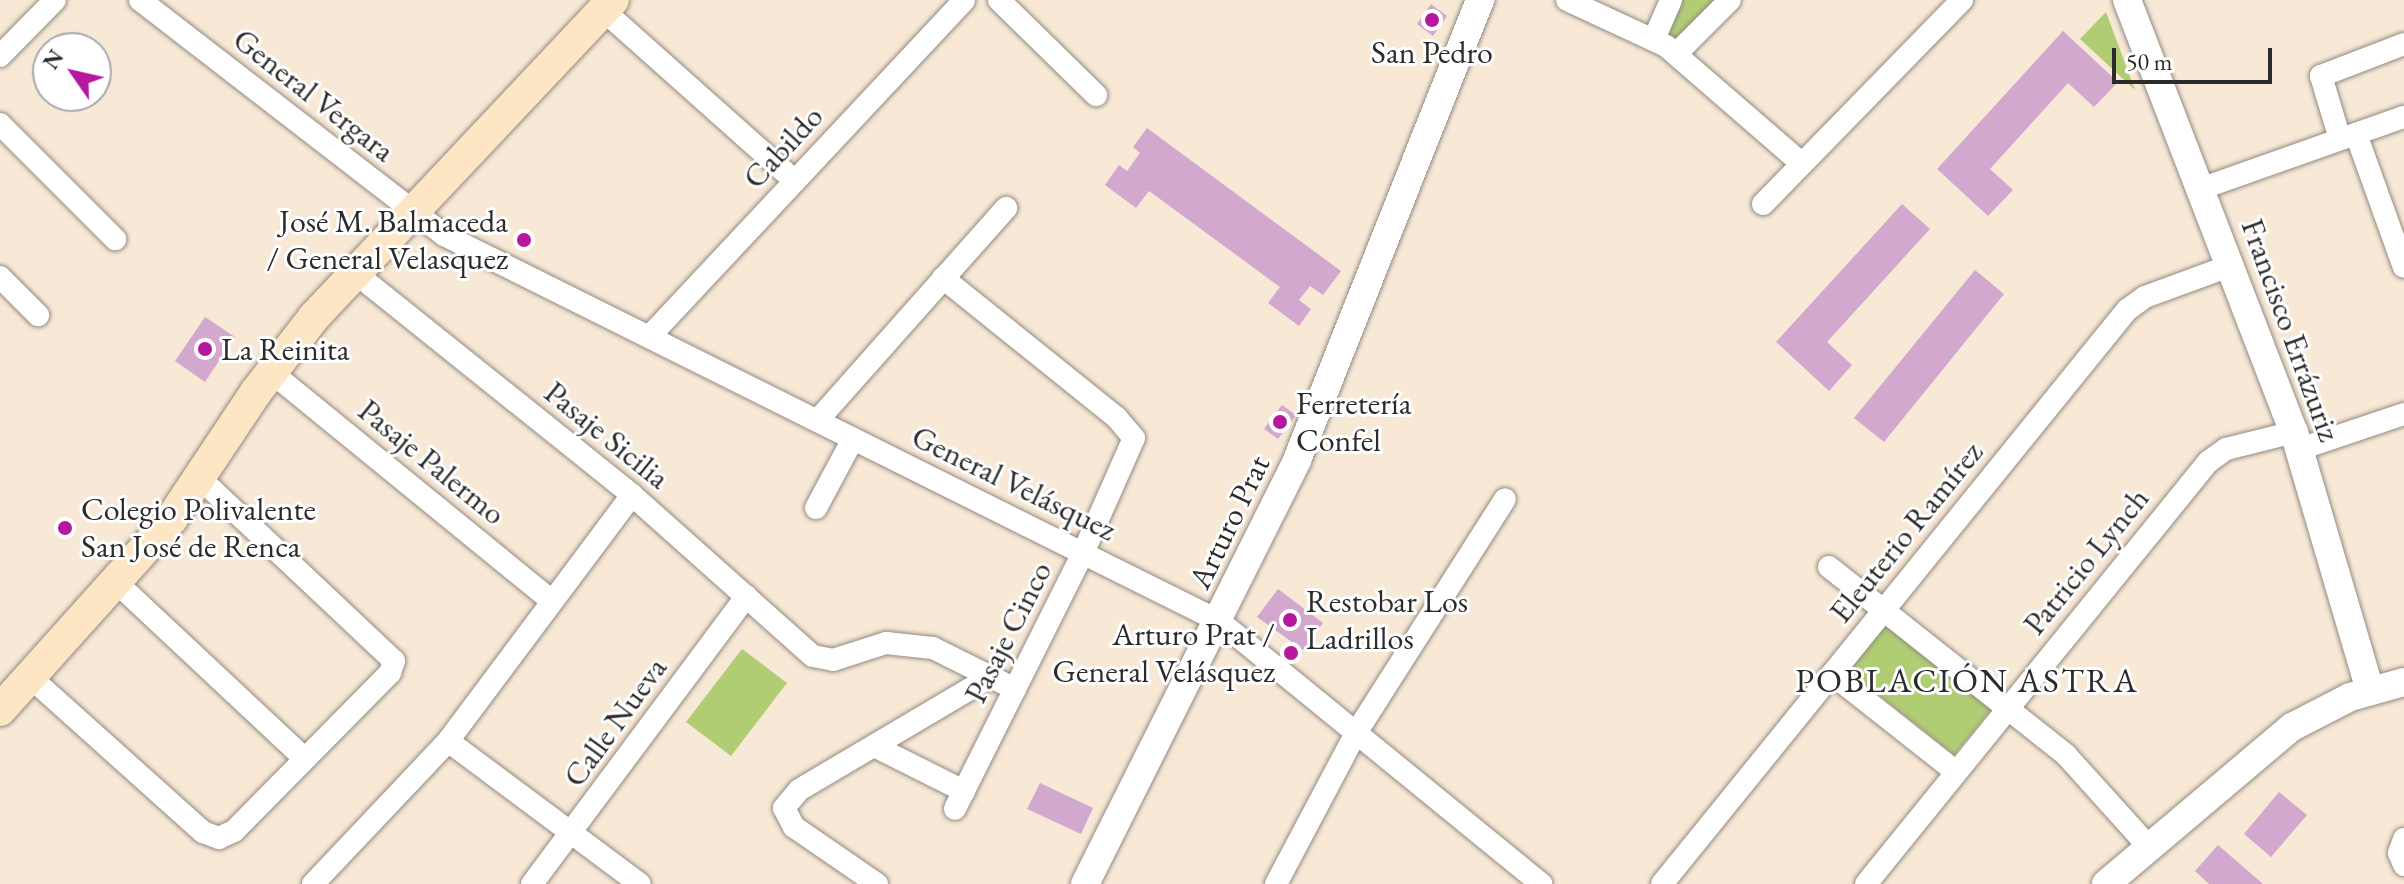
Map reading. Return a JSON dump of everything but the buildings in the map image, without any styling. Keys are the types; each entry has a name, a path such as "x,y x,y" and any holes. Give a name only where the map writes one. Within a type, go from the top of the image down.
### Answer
{"main road":[{"path":"0,710 117,583 200,478 271,372 354,272 608,5"}],"street":[{"path":"0,56 55,0"},
{"name":"General Vergara","path":"140,0 410,212"},
{"name":"Cabildo","path":"649,337 964,0"},
{"path":"999,0 1096,95"},
{"name":"Arturo Prat","path":"1085,884 1219,621 1302,448 1480,0"},
{"path":"1567,0 1654,39 1676,54 1802,164"},
{"path":"1654,39 1671,0"},
{"path":"1676,54 1730,0"},
{"path":"1763,204 1962,0"},
{"name":"Francisco Errázuriz","path":"2127,0 2203,188 2297,441 2370,691"},
{"path":"608,5 795,181"},
{"path":"2404,44 2321,76 2404,267"},
{"path":"2203,188 2404,117"},
{"path":"0,124 115,239"},
{"path":"817,421 1006,208"},
{"name":"General Velásquez","path":"410,212 444,235 1219,621 1541,884"},
{"name":"Eleuterio Ramírez","path":"1662,884 2127,310 2145,297 2232,265"},
{"name":"Pasaje Sicilia","path":"354,272 632,495 813,656 833,660 886,643 933,648 990,677"},
{"path":"0,277 38,315"},
{"name":"Pasaje Cinco","path":"874,746 959,800 1083,553 1134,438 1125,425 943,278"},
{"name":"Pasaje Palermo","path":"271,372 552,601"},
{"name":"Patricio Lynch","path":"1866,884 2208,462 2226,449 2297,441 2404,414"},
{"path":"816,508 853,439"},
{"path":"29,676 203,832 219,838 234,831 390,673 394,661 200,478"},
{"path":"313,884 448,741 632,495"},
{"path":"1276,884 1356,733 1505,499"},
{"path":"1829,567 2008,706 2088,776 2149,847"},
{"path":"117,583 304,758"},
{"name":"Calle Nueva","path":"532,884 747,596"},
{"path":"2106,884 2311,715 2359,653"},
{"path":"1832,674 1956,772"},
{"path":"877,884 794,827 784,808 799,790 990,677 1015,689"},
{"path":"2311,715 2370,691 2404,682"},
{"path":"448,741 640,884"}],"green space":[{"path":"1680,0 1717,0 1676,41 1666,34"},
{"path":"2106,12 2135,90 2080,39"},
{"path":"1887,624 1992,709 1954,755 1849,671"},
{"path":"742,649 787,683 731,756 686,722"}],"place":[{"name":"San Pedro","path":"1432,20"},
{"name":"José M. Balmaceda / General Velasquez","path":"524,240"},
{"name":"La Reinita","path":"205,349"},
{"name":"Ferretería Confel","path":"1280,422"},
{"name":"Colegio Polivalente San José de Renca","path":"65,528"},
{"name":"Restobar Los Ladrillos","path":"1290,620"},
{"name":"Arturo Prat / General Velásquez","path":"1291,653"}],"district":[{"name":"POBLACIÓN ASTRA","path":"1967,681"}]}
